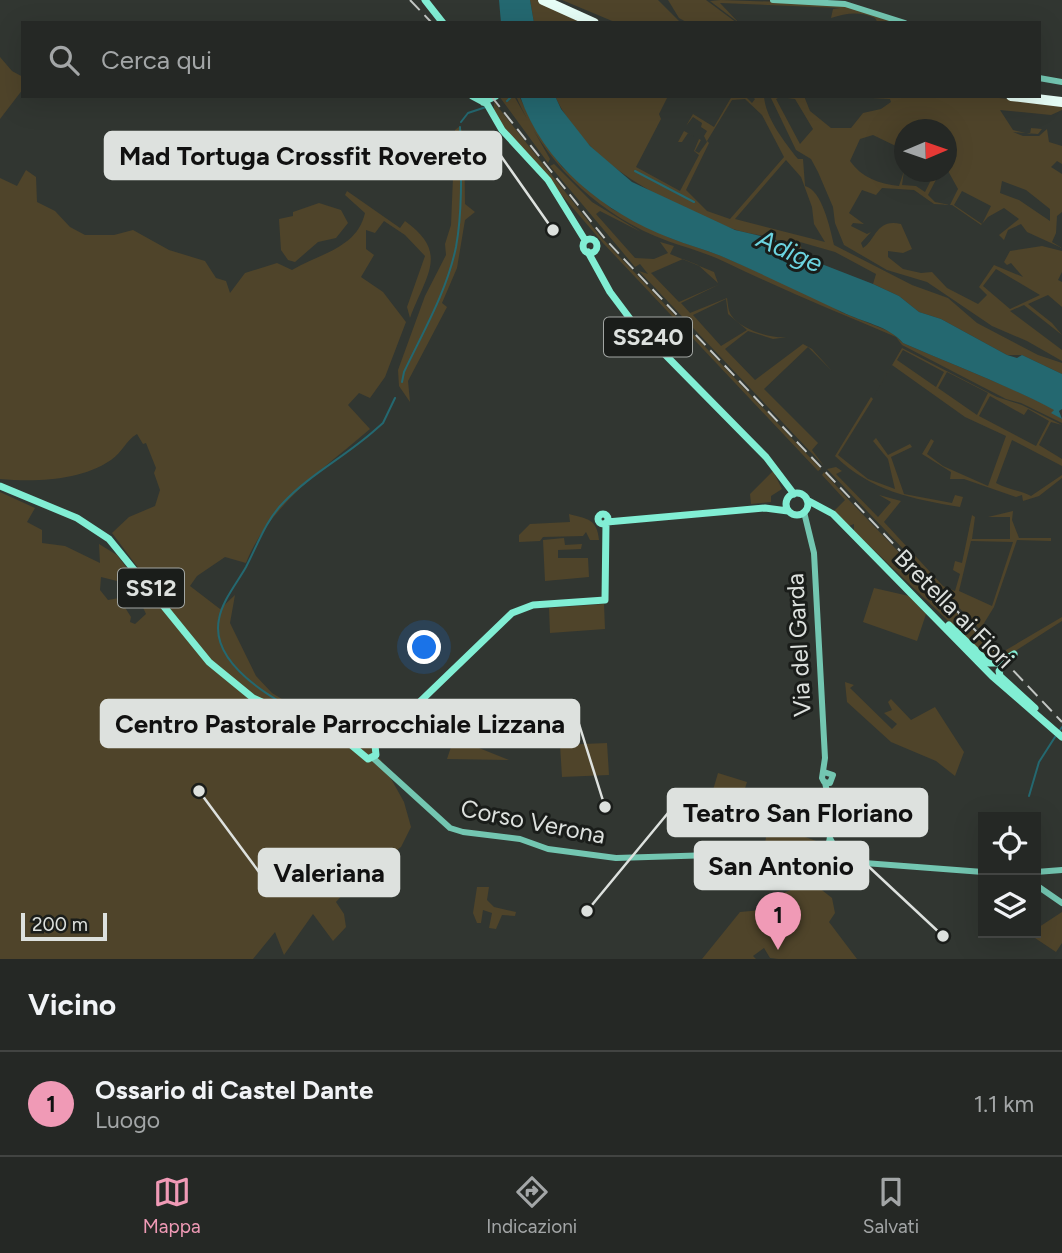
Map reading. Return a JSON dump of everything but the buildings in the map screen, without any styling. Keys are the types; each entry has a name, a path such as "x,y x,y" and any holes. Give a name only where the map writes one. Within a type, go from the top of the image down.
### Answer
{"highway":[{"path":"543,0 590,21"},
{"path":"554,0 601,21"},
{"path":"1041,96 1062,100"},
{"path":"1036,98 1062,100"}],"main road":[{"path":"425,0 441,21"},
{"path":"774,0 845,4 899,21"},
{"path":"1041,78 1062,82"},
{"name":"Via del Garda","path":"476,98 483,102 551,183 585,240 583,247 591,251 625,312 766,457 785,483 790,497 788,511 804,509"},
{"path":"483,102 492,98"},
{"path":"493,116 494,98"},
{"name":"SS12","path":"0,486 77,518 109,539 202,654 226,678 264,704 375,752"},
{"name":"Via del Garda","path":"790,497 802,495 814,562 827,772 822,778 827,785 829,855"},
{"path":"769,507 790,497"},
{"name":"Bretella ai Fiori","path":"804,509 821,506 833,514 992,676 1060,736"},
{"path":"375,752 508,616 533,605 601,603 606,594 606,522 769,507 788,511"},
{"path":"901,583 986,662 1000,663 1014,654 1000,669 1000,676 1060,736"},
{"name":"SS12","path":"363,747 365,758 375,752"},
{"name":"Corso Verona","path":"375,752 441,821 463,832 520,839 548,849 617,858 745,853 829,855"},
{"path":"829,855 847,861 978,872"},
{"path":"1041,872 1062,870"},
{"path":"1041,875 1045,872"},
{"path":"1041,888 1062,903"}],"shaded area":[{"path":"530,0 537,0 583,21 534,21"},
{"path":"562,0 658,0 679,21 612,21"},
{"path":"668,0 706,0 734,21 684,21 679,18"},
{"path":"710,1 841,4 894,21 877,21 875,18 858,14 831,18 833,9 840,8 720,3 736,21"},
{"path":"0,57 12,71 21,76 21,92 0,119"},
{"path":"500,98 515,98 550,159 548,163"},
{"path":"517,98 520,98 539,135 562,167 612,209 670,238 719,255 820,299 841,312 891,332 903,343 1036,400 1054,409 1053,413 1062,419 1062,423 1021,403 1006,399 902,345 896,337 717,258 664,240 632,225 610,212 572,180 540,141"},
{"path":"556,98 667,98 659,114 661,119 636,167 680,191 699,155 694,151 699,139 701,140 695,151 699,153 707,142 704,136 707,131 701,127 702,123 693,117 686,126 693,114 714,127 731,98 747,98 752,103 754,98 764,98 776,129 798,159 803,159 805,186 811,189 821,202 834,245 912,285 948,298 977,323 1038,355 1062,363 1062,374 1022,355 1007,355 941,319 919,312 899,296 873,284 876,274 835,252 800,242 803,255 775,239 733,229 655,194 607,162 569,121","holes":["745,99 762,115 784,157 730,219 707,211 686,190 709,143 707,141 732,100","786,160 801,177 812,207 814,224 825,242 735,219"]},
{"path":"771,98 778,98 776,99 800,144 813,129 795,99 788,98 805,98 810,111 831,128 851,128 863,113 881,109 891,102 890,99 872,98 999,98 1062,105 1062,110 1051,115 1000,110 1013,130 1026,133 1013,132 1023,136 1039,136 1047,129 1049,142 1062,146 1062,164 1057,161 1051,167 1062,174 1062,212 1057,216 1056,233 1052,242 1062,248 1027,232 1021,224 1008,230 1004,240 999,235 1019,219 1004,208 988,217 982,224 981,225 950,205 958,189 954,182 957,182 957,119 894,119 894,145 873,135 860,139 850,161 865,175 892,185 899,186 902,182 902,185 916,186 925,192 930,182 935,182 928,195 935,202 949,205 934,204 914,190 882,188 876,195 862,190 849,213 864,224 853,223 851,226 867,234 871,232 861,243 863,248 881,227 886,224 901,224 912,249 903,253 888,251 888,257 903,269 921,273 932,272 947,288 978,304 987,295 979,287 994,265 1023,277 1011,263 1007,265 1004,262 1010,251 1042,246 1062,251 1062,272 1058,280 1062,282 1062,307 1048,295 1028,304 1052,323 1062,335 1024,305 1010,311 1062,350 1062,361 1027,341 992,326 927,282 887,270 844,245 835,223 833,207 811,159 796,150","holes":["1002,181 1026,190 1050,209 1050,221 1019,200 1000,193","962,191 991,206 982,224 954,205","996,269 1040,295 1010,309 983,286"]},
{"path":"494,102 600,236 821,469 818,471 603,243 503,127 494,112"},
{"path":"460,126 464,136 465,204 475,212 465,220 457,268 442,303 447,307 408,381 410,402 399,386 398,370 425,296 446,255 445,244 451,225 455,130"},
{"path":"1031,128 1042,129 1038,134 1030,133"},
{"path":"684,131 688,133 682,142 678,142"},
{"path":"554,164 592,202 641,232 600,211 596,214 635,258 654,259 668,253 660,242 674,246 670,254 683,259 651,273 679,302 720,284 681,303 690,313 727,298 731,315 742,325 766,335 788,337 773,339 748,331 725,349 755,380 803,344 812,349 832,371 808,347 764,389 818,443 812,450 824,466 639,271 648,274 640,264 635,267 550,166","holes":["726,299 728,314 747,330 721,346 693,315"]},
{"path":"26,170 36,177 37,202 55,211 70,227 85,235 114,235 133,230 169,250 205,261 216,278 226,281 230,293 245,273 277,263 292,270 346,242 361,225 365,213 345,195 347,191 400,228 405,221 427,243 430,265 410,318 407,307 425,256 405,235 384,221 375,233 366,230 366,249 374,255 361,277 383,292 406,322 385,377 370,398 359,393 348,405 370,429 283,505 256,542 246,563 225,557 197,576 190,586 220,609 235,595 230,623 256,676 272,693 303,712 370,741 404,802 411,827 401,847 354,882 336,902 344,914 346,927 333,941 313,914 284,955 275,932 253,959 0,959 0,492 35,508 27,522 42,530 42,543 65,546 100,563 99,544 117,555 142,588 148,581 112,533 129,517 155,506 160,490 154,473 156,468 146,443 143,444 137,434 111,460 86,472 43,480 0,479 0,178 17,186","holes":["101,577 121,582 133,598 139,599 146,614 135,624 130,622 131,617 119,598 108,600 100,590"]},
{"path":"319,203 341,210 348,223 336,238 318,242 295,262 288,260 281,250 279,219 293,216 293,212"},
{"path":"699,266 714,272 718,283"},
{"path":"902,348 997,397 1022,405 1062,425 1051,422 1039,445 1062,459 1062,466 1012,440 996,483 1031,496 1062,475 1062,478 1039,496 1023,501 1022,495 1016,497 964,479 950,479 951,472 922,454 931,439 934,441 927,454 943,466 988,486 1006,436 965,417 892,365","holes":["903,350 944,372 936,387 897,360","947,372 988,393 977,415 938,388","990,396 1024,415 1028,409 1049,421 1036,446 979,416"]},
{"path":"871,397 873,399 838,455 868,479 895,489 888,459 873,441 876,438 888,455 910,444 912,447 891,457 904,494 952,503 955,495 963,497 960,507 893,492 863,478 835,456"},
{"path":"836,467 842,471 836,474 878,517 891,502 879,495 901,501 884,522 943,586 955,591 960,574 953,570 955,561 962,563 972,515 975,517 972,539 1010,539 1010,517 988,517 1013,511 1012,520 1019,538 1051,538 1051,541 1017,540 994,607 981,628 1005,654 1006,650 1062,617 1062,621 1006,657 827,469","holes":["971,541 1013,542 992,606 959,591"]},
{"path":"773,471 782,489 771,496 771,502 751,504 750,494"},
{"path":"824,472 1002,660 991,662 854,531 854,524 849,526 834,511 845,500 822,475"},
{"path":"569,514 594,524 599,540 590,540 586,532 583,536 543,537 540,541 519,542 519,535 530,524 570,522"},
{"path":"564,538 565,545 582,544 581,549 558,550 558,558 588,558 589,577 545,581 543,540"},
{"path":"874,588 909,596 926,614 917,641 863,622"},
{"path":"604,604 605,629 550,633 549,608"},
{"path":"845,682 854,685 850,688 892,729 897,724 884,713 892,710 888,702 891,699 911,720 935,707 964,752 955,776 936,761 891,742 847,702"},
{"path":"454,738 509,760 447,759"},
{"path":"607,743 609,775 562,777 560,745"},
{"path":"718,773 747,782 734,823 726,820 724,823 706,814"},
{"path":"779,827 826,847 819,855 764,851 766,837 775,836"},
{"path":"793,880 818,887 832,898 835,913 829,922 857,959 778,959 770,958 764,948 753,956 756,959 702,959 740,912 762,910 772,897 791,890"},
{"path":"477,887 489,887 487,900 494,907 516,912 515,916 502,915 496,929 489,928 492,913 483,910 481,923 477,923 473,913"},
{"path":"1062,912 1062,943 1056,952 1035,938 1041,938 1041,926"}],"water":[{"path":"499,0 530,0 534,21 501,21"},
{"name":"Adige","path":"521,98 556,98 561,109 590,146 632,182 735,230 773,239 819,263 899,296 919,312 941,319 1007,355 1017,358 1022,355 1062,374 1062,409 1059,411 1062,419 1051,413 1054,410 903,343 883,328 850,316 721,256 646,228 622,215 579,183 560,164 530,121"}],"waterway":[{"path":"507,101 510,98"},
{"path":"461,122 468,113 486,107"},
{"path":"402,382 404,372 441,295 456,247 461,202 460,127"},
{"path":"635,171 694,202"},
{"path":"354,736 289,707 245,677 229,659 220,639 219,619 226,599 277,510 304,483 383,423 395,398"},
{"path":"1029,796 1039,762 1055,737"}],"railway":[{"path":"410,0 430,21"},
{"path":"493,98 606,240 1062,722"}],"place":[{"name":"Mad Tortuga Crossfit Rovereto","path":"553,230"},
{"name":"Valeriana","path":"199,791"},
{"name":"Centro Pastorale Parrocchiale Lizzana","path":"605,807"},
{"name":"Teatro San Floriano","path":"587,911"},
{"name":"San Antonio","path":"943,936"},
{"name":"Ossario di Castel Dante","path":"778,950"}]}
